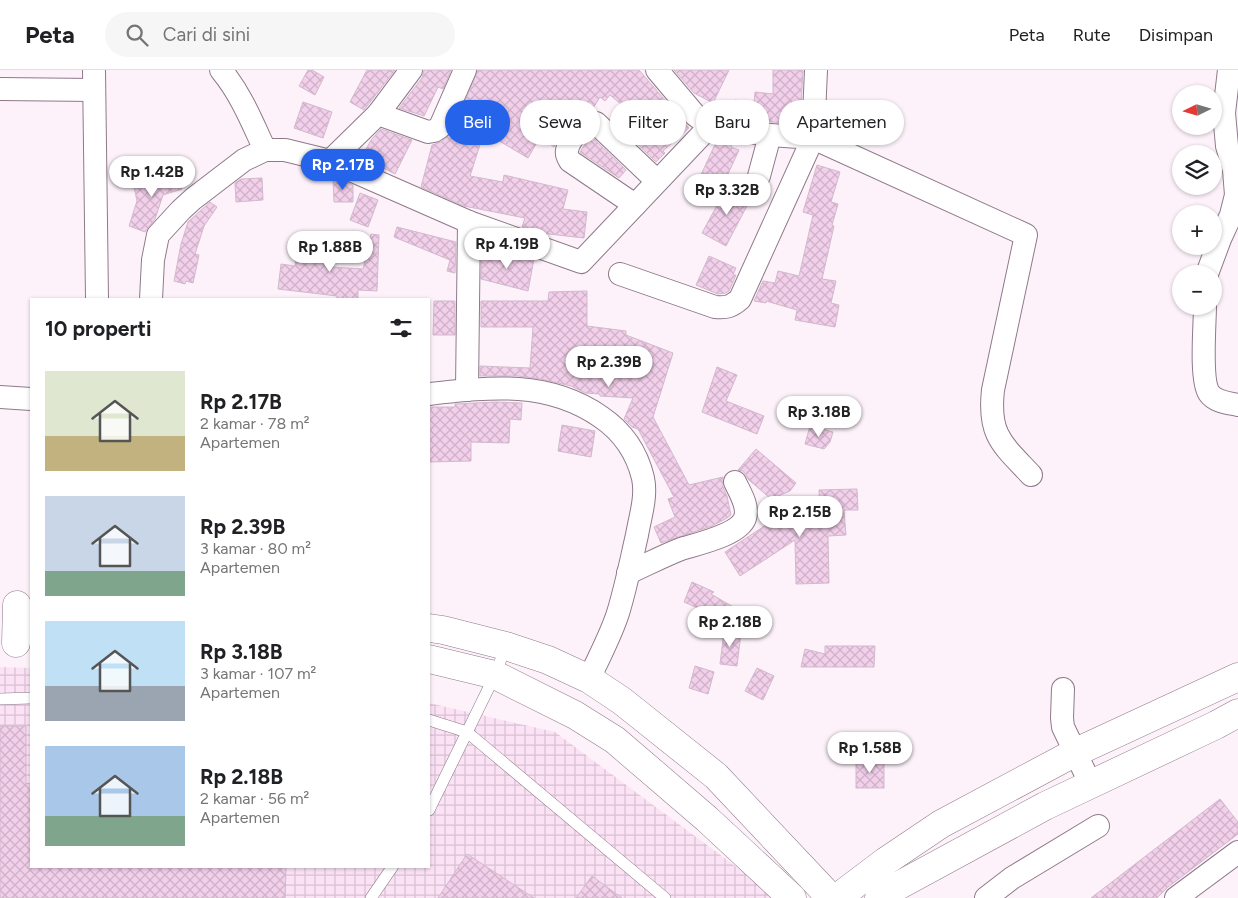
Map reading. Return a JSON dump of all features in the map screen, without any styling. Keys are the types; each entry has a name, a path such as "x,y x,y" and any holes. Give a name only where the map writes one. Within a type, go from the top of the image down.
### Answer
{"street":[{"path":"220,70 234,85 265,150"},
{"path":"330,161 378,114 411,70"},
{"path":"378,114 428,132 434,131 440,127 465,70"},
{"path":"657,70 696,116"},
{"path":"815,100 816,70"},
{"path":"1210,265 1231,215 1236,195 1234,170 1227,146 1224,113 1229,70"},
{"path":"0,89 94,80 97,298"},
{"path":"635,206 570,161 567,156 567,149 580,129 588,122 596,123 658,182"},
{"path":"759,176 770,135 779,136"},
{"path":"151,298 153,260 158,235 193,199 244,160 265,150 285,150 330,161 469,222 581,262 696,141"},
{"path":"620,274 715,307 726,308 731,306 740,299 810,145"},
{"path":"828,145 1026,235 991,406 992,423 996,434 1004,446 1031,475"},
{"path":"466,390 469,222"},
{"path":"1205,315 1205,382 1209,392 1215,398 1224,402 1238,404"},
{"path":"430,394 466,390 527,390 557,394 586,407 609,422 626,440 636,459 643,480 644,501 618,613 589,679"},
{"path":"0,397 30,399"},
{"path":"628,573 680,550 710,541 740,525 744,521 746,506 735,482"},
{"path":"16,605 16,643"},
{"path":"430,628 506,646 548,660 589,679 622,701 716,776 831,898"},
{"path":"430,659 494,675 576,715 615,740 707,819 792,898"},
{"path":"837,898 886,861 941,824 1074,753 1238,676"},
{"path":"1062,689 1062,718 1064,727 1074,753 1091,786"},
{"path":"879,898 1038,811 1238,713"},
{"path":"986,898 1012,878 1098,826"},
{"path":"1176,898 1238,852"}],"lane":[{"path":"430,808 506,646"},
{"path":"0,699 30,698"},
{"path":"430,720 466,732 665,898"},
{"path":"371,898 392,868"}],"shaded area":[{"path":"0,667 30,668 30,868 430,868 430,703 555,732 778,898 0,898"}],"building":[{"path":"308,70 312,70 324,77 315,95 299,86"},
{"path":"367,70 395,70 364,110 350,102"},
{"path":"424,70 451,70 443,89 438,87 424,116 399,108 422,78"},
{"path":"478,70 639,70 665,100 616,100 610,95 605,101 600,97 598,100 520,100 520,145 535,145 528,158 506,145 510,145 510,100 465,100"},
{"path":"674,70 729,70 714,100 707,100 694,93"},
{"path":"773,70 803,70 801,100 779,100 779,123 769,122 769,100 754,100 755,92 773,94"},
{"path":"303,102 332,112 323,138 294,128"},
{"path":"381,129 412,140 395,174 362,157 371,140"},
{"path":"445,138 445,145 480,145 470,176 503,182 504,175 568,190 563,209 587,212 584,238 540,233 522,227 525,218 464,206 421,187 432,145"},
{"path":"584,145 600,145 626,170 619,178 580,152"},
{"path":"638,145 670,145 656,162"},
{"path":"715,145 732,145 731,147 739,150 722,187 700,177"},
{"path":"817,165 840,172 831,202 838,204 822,279 836,281 831,303 839,305 835,327 795,320 797,310 766,301 766,303 754,301 763,281 775,283 778,271 799,276 813,215 803,212"},
{"path":"177,170 182,189 163,195 155,219 145,232 129,226 137,201 133,182"},
{"path":"262,178 263,200 236,202 235,183 241,179"},
{"path":"333,179 353,185 353,202 334,202"},
{"path":"728,185 751,198 726,246 702,233"},
{"path":"360,193 378,200 368,227 350,220"},
{"path":"210,202 217,207 204,226 195,254 199,255 193,283 186,281 185,284 174,281 181,244 188,222"},
{"path":"397,227 456,242 455,273 447,271 450,260 394,237"},
{"path":"371,234 379,235 377,291 358,290 358,298 337,298 337,296 278,289 281,264 295,266 297,246 332,249 331,267 363,269"},
{"path":"482,251 513,257 514,252 534,259 528,291 481,279"},
{"path":"709,256 736,268 733,275 736,275 729,291 726,293 718,294 696,285"},
{"path":"587,291 587,326 626,331 626,335 673,353 653,417 689,485 723,477 723,487 731,515 727,518 712,526 661,543 654,527 675,517 668,499 674,497 638,429 632,427 624,419 633,398 585,393 571,386 541,379 518,376 480,376 480,366 530,368 533,327 481,327 481,301 548,301 549,292"},
{"path":"434,301 455,301 455,335 433,335"},
{"path":"717,367 737,375 726,401 764,416 757,434 702,412"},
{"path":"522,403 521,420 510,419 509,443 471,442 471,461 430,462 430,407 455,407 455,404"},
{"path":"562,425 595,431 591,457 558,451"},
{"path":"810,426 833,432 830,442 824,449 805,444"},
{"path":"756,449 796,483 790,491 771,499 749,480 743,471 738,470"},
{"path":"857,489 858,510 844,510 846,535 828,536 829,583 796,584 795,540 740,576 725,552 775,519 820,516 819,490"},
{"path":"692,582 714,592 711,594 735,608 725,624 684,602"},
{"path":"724,631 741,633 737,666 720,664"},
{"path":"825,646 875,646 874,667 801,667 805,649 825,654"},
{"path":"695,666 714,672 708,694 689,688"},
{"path":"757,668 774,676 763,700 745,691"},
{"path":"0,726 26,726 26,783 30,784 30,868 286,868 285,898 0,898"},
{"path":"856,760 884,760 884,788 856,788"},
{"path":"1220,799 1238,822 1238,834 1168,887 1157,898 1091,898"},
{"path":"467,854 534,898 438,898"},
{"path":"592,876 622,898 576,898"}]}
